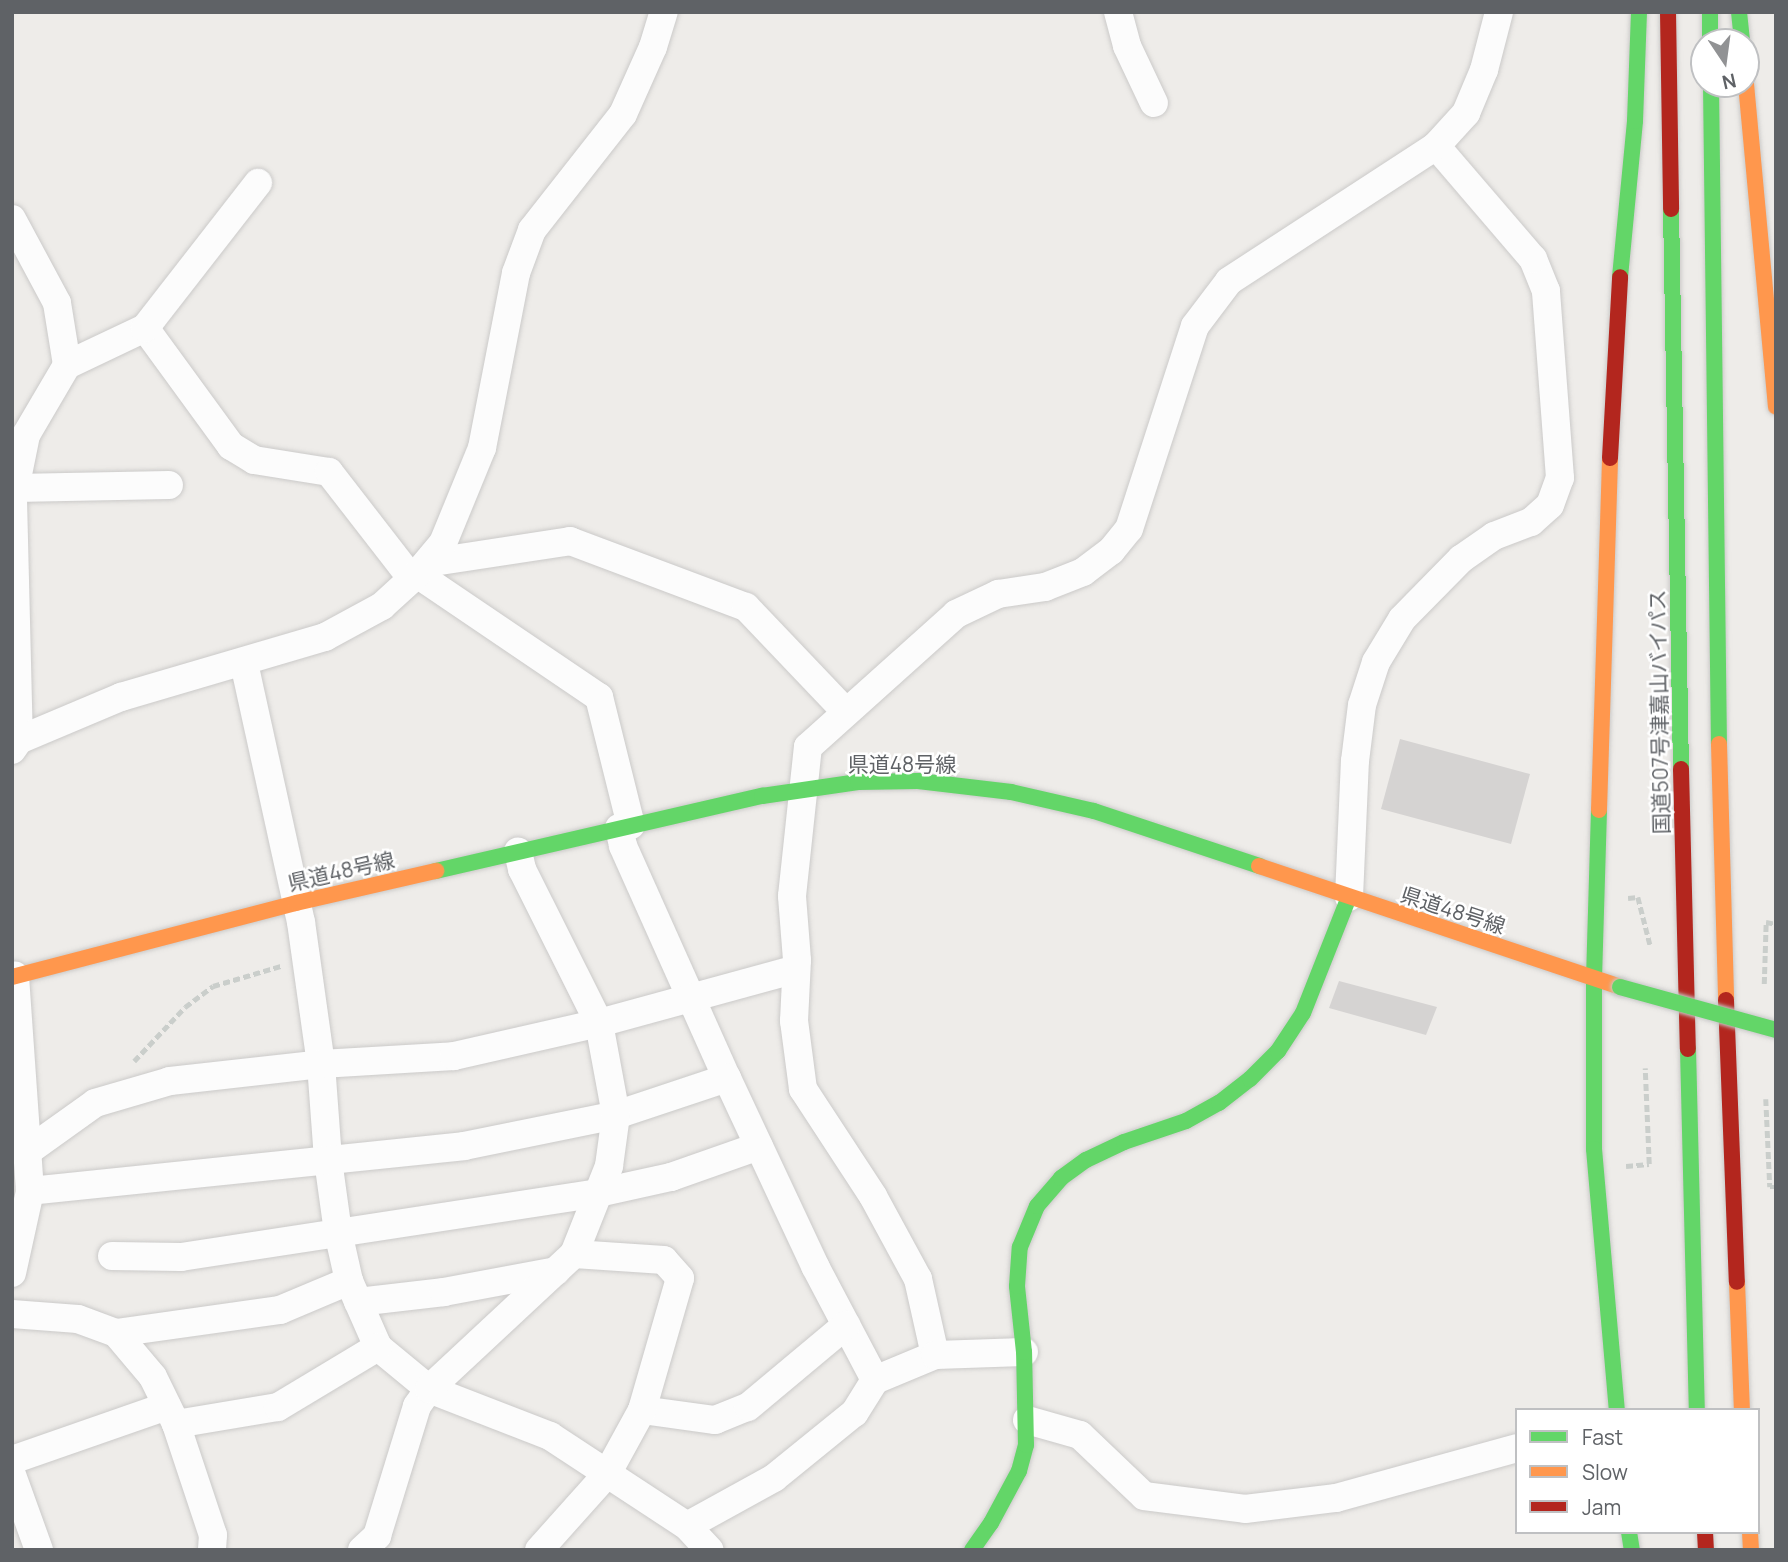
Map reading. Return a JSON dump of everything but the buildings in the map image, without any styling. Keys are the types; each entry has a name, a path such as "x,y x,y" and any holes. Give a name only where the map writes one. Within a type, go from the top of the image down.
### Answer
{"main road":[{"path":"1617,1408 1594,1149 1594,979 1609,484 1620,267 1636,121 1639,12"},
{"name":"国道507号津嘉山バイパス","path":"1668,12 1675,503 1697,1408"},
{"path":"1711,98 1720,842 1742,1408"},
{"path":"1747,98 1776,407"},
{"name":"県道48号線","path":"14,976 296,903 625,826 803,789 858,782 918,781 1011,792 1094,811 1594,979 1776,1030"},
{"path":"972,1550 992,1523 1019,1471 1026,1445 1024,1352 1017,1286 1020,1247 1037,1206 1061,1178 1086,1160 1124,1142 1186,1121 1219,1103 1250,1079 1278,1051 1303,1013 1349,897"}],"street":[{"path":"258,183 145,328 67,365 19,434 15,488 16,745 121,697 326,637 382,606 419,572 443,543 482,448 516,273 532,230 623,114 664,12"},
{"path":"1118,12 1127,46 1154,103"},
{"path":"935,1354 918,1279 873,1196 803,1089 794,1021 796,969 792,896 801,832 808,747 956,614 998,594 1045,587 1083,572 1111,551 1129,529 1195,326 1228,281 1436,146 1466,113 1484,70 1499,12"},
{"path":"1349,897 1356,761 1362,705 1376,662 1402,619 1461,559 1494,536 1531,522 1550,505 1560,478 1546,291 1533,259 1436,146"},
{"path":"12,219 57,303 67,365"},
{"path":"145,328 231,446 254,460 329,472 419,572 599,697 625,826 623,846 759,1146 875,1380"},
{"path":"15,488 169,485"},
{"path":"419,572 570,541 746,607 846,712"},
{"path":"244,663 296,903 321,1063 328,1160 338,1232 354,1291 379,1347 429,1389 550,1436 687,1527 709,1550"},
{"path":"362,1550 377,1536 417,1406 429,1389 565,1263 609,1167 616,1115 598,1023 522,869 518,850"},
{"path":"25,1170 95,1103 170,1081 321,1063 454,1056 598,1023 796,969"},
{"path":"12,1273 25,1170 14,976"},
{"path":"25,1170 328,1160 464,1146 616,1115 727,1078"},
{"path":"112,1255 181,1257 598,1193 671,1177 759,1146"},
{"path":"12,1314 78,1319 116,1332 280,1310 354,1291 444,1292 565,1263 664,1260 680,1279 642,1410 607,1474 538,1550"},
{"path":"642,1410 715,1420 748,1407 846,1325"},
{"path":"116,1332 153,1377 171,1415 213,1535 212,1550"},
{"path":"12,1460 171,1415 278,1407 379,1347"},
{"path":"687,1527 774,1478 854,1413 875,1380 935,1354 1024,1352"},
{"path":"1027,1420 1080,1435 1144,1496 1245,1509 1336,1498 1515,1449"},
{"path":"12,1475 21,1524 39,1550"}],"path":[{"path":"1764,984 1766,922 1776,924"},
{"path":"131,1065 185,1007 213,986 247,973 305,960"},
{"path":"1766,1099 1770,1187 1776,1187"}],"traffic: fast":[{"path":"1620,277 1635,121 1639,12"},
{"path":"1710,12 1710,28"},
{"path":"1739,12 1741,28"},
{"path":"1711,98 1719,744"},
{"path":"1671,209 1681,769"},
{"path":"436,871 762,796 858,782 918,781 1011,792 1094,811 1259,866"},
{"path":"1599,810 1594,980 1594,1149 1617,1408"},
{"path":"972,1550 991,1523 1019,1471 1026,1445 1024,1352 1017,1286 1020,1247 1037,1206 1061,1178 1086,1160 1124,1142 1186,1121 1219,1103 1250,1079 1278,1051 1303,1013 1349,897"},
{"path":"1620,987 1776,1030"},
{"path":"1688,1049 1697,1408"},
{"path":"1629,1534 1632,1550"}],"traffic: slow":[{"path":"1747,98 1776,407"},
{"path":"1599,810 1610,458"},
{"path":"1719,744 1726,1000"},
{"path":"1259,866 1620,987"},
{"path":"12,977 296,903 436,871"},
{"path":"1737,1282 1742,1408"},
{"path":"1750,1534 1751,1550"}],"traffic: jam":[{"path":"1668,12 1671,209"},
{"path":"1610,458 1620,277"},
{"path":"1681,769 1688,1049"},
{"path":"1726,1000 1737,1282"},
{"path":"1705,1534 1706,1550"}]}
